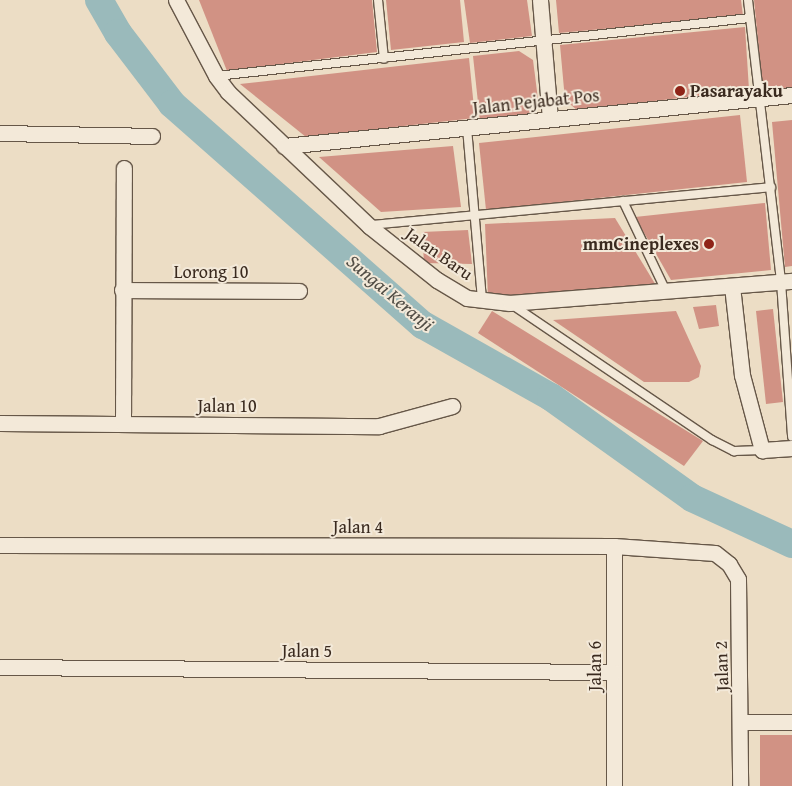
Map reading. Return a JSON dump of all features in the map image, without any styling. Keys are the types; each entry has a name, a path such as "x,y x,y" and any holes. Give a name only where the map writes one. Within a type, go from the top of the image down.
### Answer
{"street":[{"name":"Jalan Baru","path":"176,0 216,76 228,92 369,226 438,280 468,298 510,303 787,282"},
{"path":"540,0 550,119"},
{"name":"Jalan Pejabat Pos","path":"284,146 792,95"},
{"path":"0,133 152,136"},
{"path":"123,424 122,290 124,168"},
{"path":"732,286 742,375 762,450 792,448"},
{"name":"Lorong 10","path":"122,290 299,291"},
{"name":"Jalan 10","path":"0,423 379,426 452,406"},
{"name":"Jalan 4","path":"0,545 614,546 715,554"},
{"name":"Jalan 6","path":"614,546 614,786"},
{"name":"Jalan 2","path":"715,554 729,564 738,578 742,722 740,786"},
{"name":"Jalan 5","path":"0,668 614,672"},
{"path":"742,722 792,722"}],"lane":[{"path":"378,0 384,58"},
{"path":"748,0 771,187 787,282 792,437"},
{"path":"216,76 750,18"},
{"path":"467,128 482,301"},
{"path":"369,226 771,187"},
{"path":"623,201 666,291"},
{"path":"510,303 712,440 734,451 762,450"}],"building":[{"path":"199,0 372,0 377,52 227,71"},
{"path":"386,0 460,0 464,42 391,50"},
{"path":"464,0 527,0 532,36 470,43"},
{"path":"556,0 741,0 743,16 559,33"},
{"path":"754,0 792,0 792,88 763,91"},
{"path":"745,27 749,90 577,110 565,100 560,45"},
{"path":"519,51 533,60 539,107 531,115 480,121 473,56"},
{"path":"469,58 475,118 306,137 240,84"},
{"path":"740,115 747,182 486,210 479,143"},
{"path":"792,120 792,266 785,267 772,122"},
{"path":"453,146 461,207 381,212 319,157"},
{"name":"mmCineplexes","path":"765,203 771,270 671,280 635,217"},
{"path":"615,218 657,287 488,298 485,224"},
{"path":"468,230 472,264 424,263 422,232"},
{"path":"716,305 719,326 699,329 693,307"},
{"path":"773,309 783,402 766,404 756,311"},
{"path":"492,311 703,441 684,466 478,333"},
{"path":"676,311 701,366 699,377 689,382 644,382 553,320"},
{"path":"760,735 792,735 792,786 760,786"}],"waterway":[{"name":"Sungai Keranji","path":"99,0 118,33 172,104 423,325 551,397 692,498 792,544"}],"place":[{"name":"Pasarayaku","path":"680,91"},
{"name":"mmCineplexes","path":"709,244"}]}
